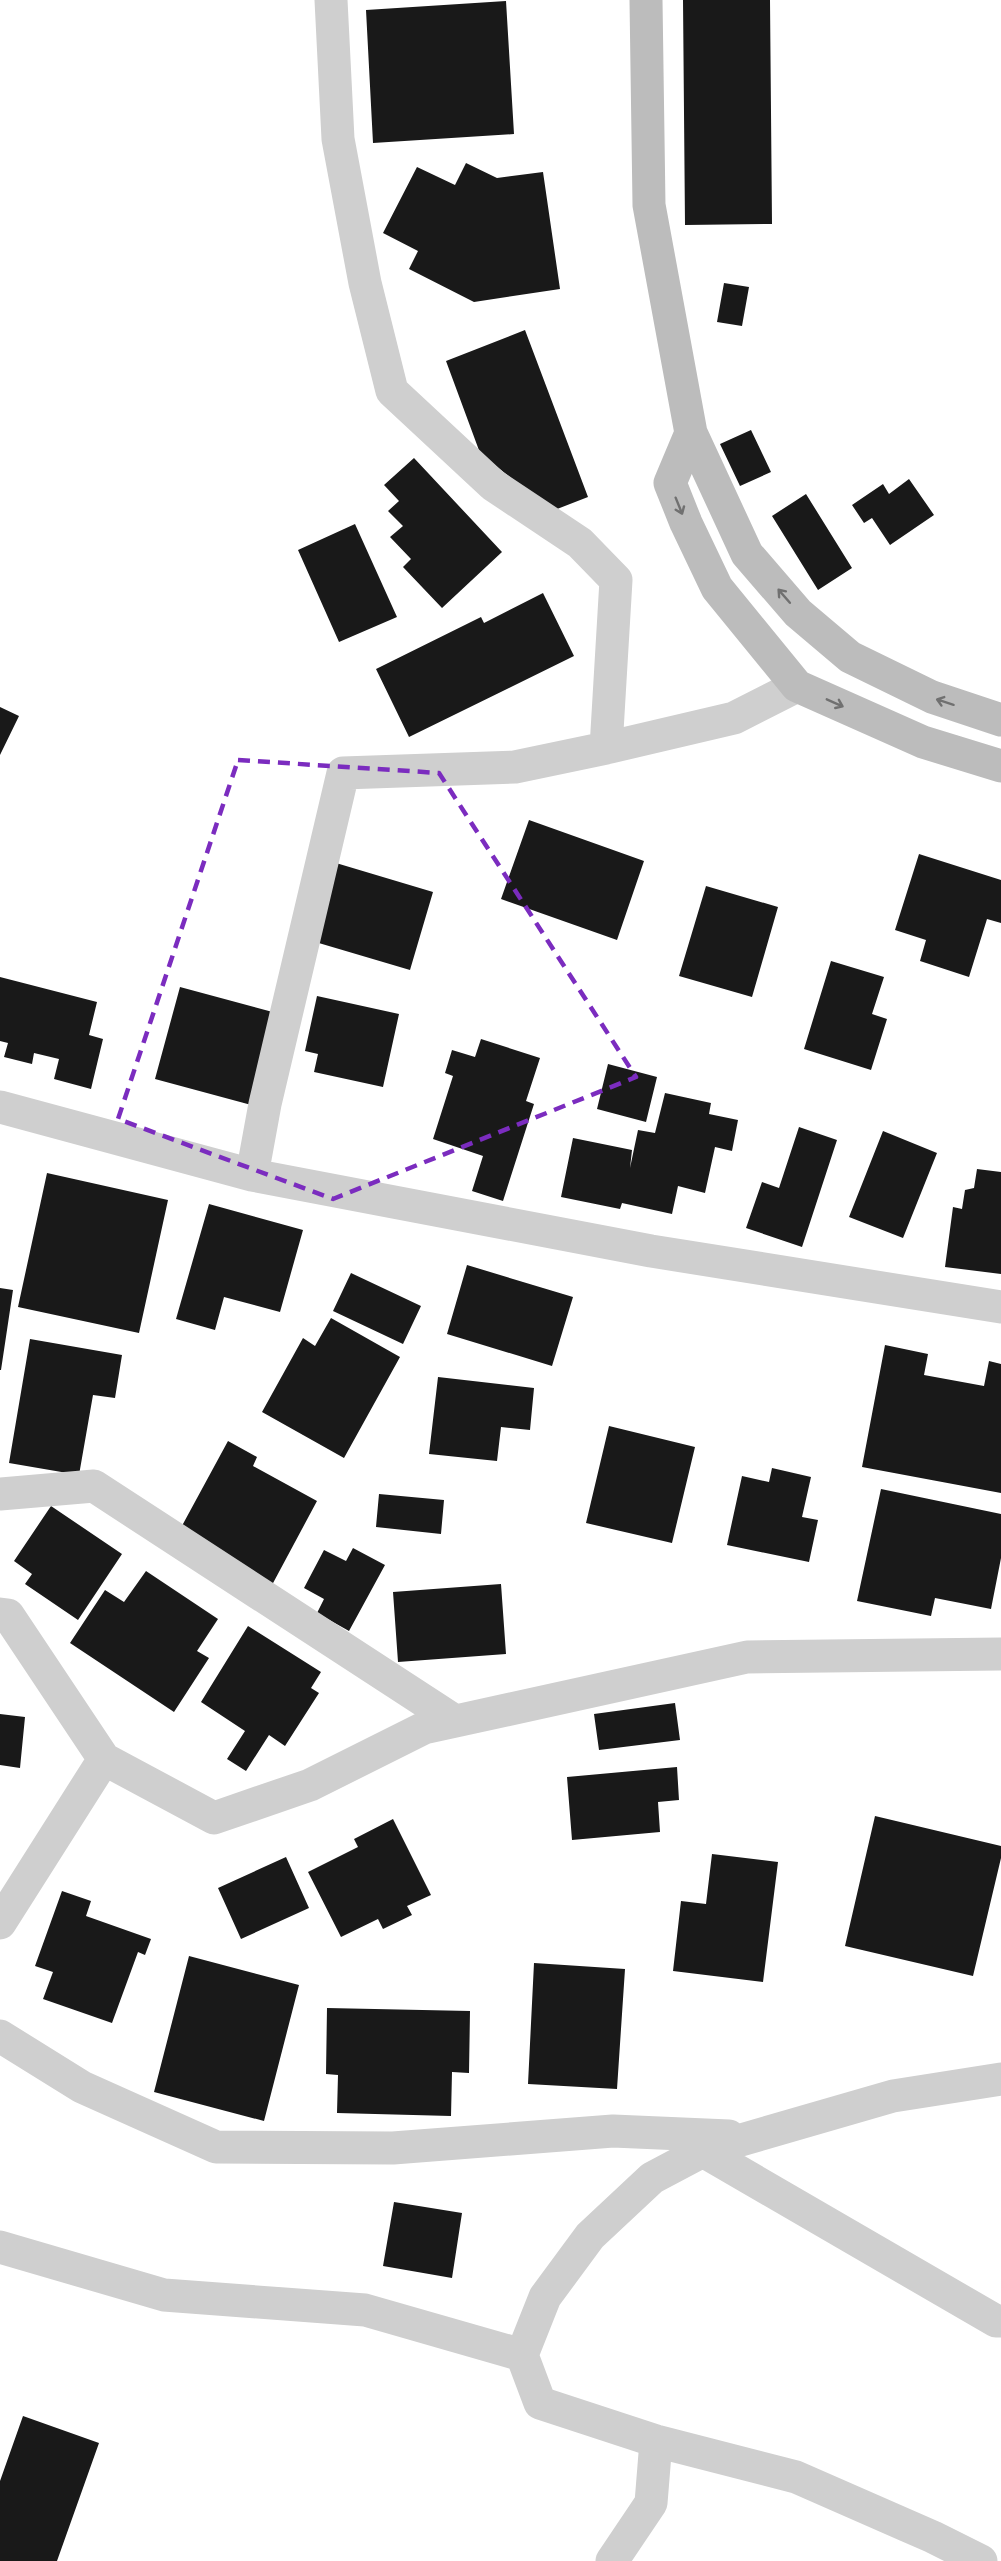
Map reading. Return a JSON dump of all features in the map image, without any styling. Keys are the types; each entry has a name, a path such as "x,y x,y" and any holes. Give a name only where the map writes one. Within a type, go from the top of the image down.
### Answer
{"main road":[{"path":"646,0 649,205 692,433 747,554 798,613 850,657 932,697 1001,720"},
{"path":"692,433 670,483 686,523 717,588 797,686 923,742 1001,766"}],"street":[{"path":"331,0 338,139 365,284 392,391 493,485 580,543 616,580 606,748"},
{"path":"252,1174 265,1104 343,773 515,767 734,718 797,686"},
{"path":"0,1107 252,1174 651,1251 1001,1307"},
{"path":"0,1494 94,1486 455,1721"},
{"path":"0,1614 8,1615 104,1759 214,1818 310,1785 424,1728 747,1657 1001,1653"},
{"path":"0,1923 104,1759"},
{"path":"0,2036 82,2087 216,2147 393,2148 613,2132 751,2137"},
{"path":"981,2561 926,2549 796,2477 656,2441 540,2403 522,2355 545,2297 590,2236 652,2178 703,2151 893,2096 1001,2079"},
{"path":"703,2151 996,2321 1001,2321"},
{"path":"0,2247 164,2295 365,2310 522,2355"},
{"path":"612,2561 651,2503 656,2441"}],"highlighted area":[{"path":"238,760 439,773 636,1077 333,1199 118,1119"}],"building":[{"path":"683,0 770,0 772,224 685,225"},
{"path":"506,1 514,134 373,143 366,10"},
{"path":"466,163 497,178 543,172 560,289 474,302 409,269 418,251 383,233 417,167 455,185"},
{"path":"724,283 749,287 742,326 717,322"},
{"path":"525,330 588,497 552,511 480,453 446,361"},
{"path":"751,430 771,472 740,486 720,444"},
{"path":"414,458 502,552 442,608 403,567 411,559 390,537 403,526 388,511 399,501 384,485"},
{"path":"909,479 934,515 890,545 872,518 864,523 852,505 883,484 889,494"},
{"path":"806,494 852,568 818,590 772,516"},
{"path":"355,524 397,617 339,642 298,550"},
{"path":"543,593 574,656 409,737 376,669 481,617 484,623"},
{"path":"0,707 19,716 0,755"},
{"path":"529,820 644,861 617,940 501,899"},
{"path":"919,854 1001,880 1001,923 987,919 969,977 920,961 926,940 895,930"},
{"path":"336,863 433,892 410,970 312,941"},
{"path":"706,886 778,907 752,997 679,976"},
{"path":"831,961 884,977 872,1014 887,1019 871,1070 804,1049"},
{"path":"0,977 97,1002 89,1035 103,1039 91,1089 54,1079 59,1059 34,1053 32,1064 4,1057 8,1043 0,1041"},
{"path":"180,987 280,1014 255,1106 155,1079"},
{"path":"317,996 399,1014 383,1087 314,1072 318,1054 305,1051"},
{"path":"481,1039 540,1058 526,1101 534,1104 503,1201 472,1191 483,1156 433,1139 453,1076 445,1073 452,1050 475,1057"},
{"path":"608,1064 657,1077 646,1122 597,1109"},
{"path":"665,1093 711,1103 709,1114 738,1120 732,1151 715,1147 705,1193 678,1186 672,1214 622,1203 620,1209 561,1197 573,1138 632,1150 630,1168 638,1130 655,1133"},
{"path":"799,1127 837,1140 802,1247 746,1228 762,1182 779,1188"},
{"path":"883,1131 937,1153 903,1238 849,1217"},
{"path":"977,1169 1001,1172 1001,1274 945,1267 953,1207 962,1209 965,1190 974,1188"},
{"path":"47,1173 168,1200 139,1333 18,1307"},
{"path":"209,1204 303,1230 280,1312 224,1297 215,1330 176,1319"},
{"path":"467,1265 573,1297 552,1366 447,1334"},
{"path":"351,1273 421,1306 403,1344 333,1311"},
{"path":"0,1288 13,1290 1,1370 0,1370"},
{"path":"331,1318 400,1357 344,1458 262,1412 303,1338 315,1346"},
{"path":"30,1339 122,1355 115,1398 93,1395 79,1475 9,1463"},
{"path":"885,1345 928,1354 924,1375 984,1386 989,1361 1001,1364 1001,1493 862,1467"},
{"path":"438,1377 534,1388 530,1430 501,1427 497,1461 429,1454"},
{"path":"609,1426 695,1447 672,1543 586,1523"},
{"path":"228,1441 257,1457 253,1466 317,1501 272,1585 177,1535"},
{"path":"772,1468 811,1477 802,1517 818,1520 809,1562 727,1545 742,1476 769,1482"},
{"path":"881,1489 1001,1514 1001,1558 991,1609 935,1598 931,1616 857,1601"},
{"path":"379,1494 444,1500 441,1534 376,1527"},
{"path":"51,1506 122,1554 78,1620 25,1584 32,1574 14,1561"},
{"path":"353,1548 385,1565 349,1631 317,1613 324,1599 304,1588 324,1550 346,1561"},
{"path":"146,1571 218,1619 197,1651 209,1658 174,1712 70,1643 105,1590 124,1602"},
{"path":"501,1584 506,1654 398,1662 393,1592"},
{"path":"248,1626 321,1672 311,1688 319,1693 285,1746 269,1735 246,1771 227,1759 245,1731 201,1702"},
{"path":"675,1703 680,1740 599,1750 594,1714"},
{"path":"0,1714 25,1717 20,1768 0,1765"},
{"path":"677,1767 679,1800 658,1802 660,1832 572,1840 567,1777"},
{"path":"875,1816 1001,1846 1001,1858 973,1976 845,1946"},
{"path":"393,1819 431,1895 407,1906 412,1915 383,1929 378,1919 341,1937 308,1872 358,1847 354,1839"},
{"path":"712,1854 778,1862 763,1982 673,1971 681,1901 706,1904"},
{"path":"286,1857 309,1908 241,1939 218,1888"},
{"path":"62,1891 91,1901 86,1916 151,1939 145,1955 138,1952 112,2023 43,1999 53,1972 35,1966"},
{"path":"189,1956 299,1985 264,2121 154,2092"},
{"path":"534,1963 625,1969 617,2089 528,2084"},
{"path":"327,2008 470,2011 469,2073 452,2072 451,2116 337,2113 338,2075 326,2074"},
{"path":"394,2202 462,2213 452,2278 383,2266"},
{"path":"23,2416 99,2443 57,2561 0,2561 0,2481"}]}
